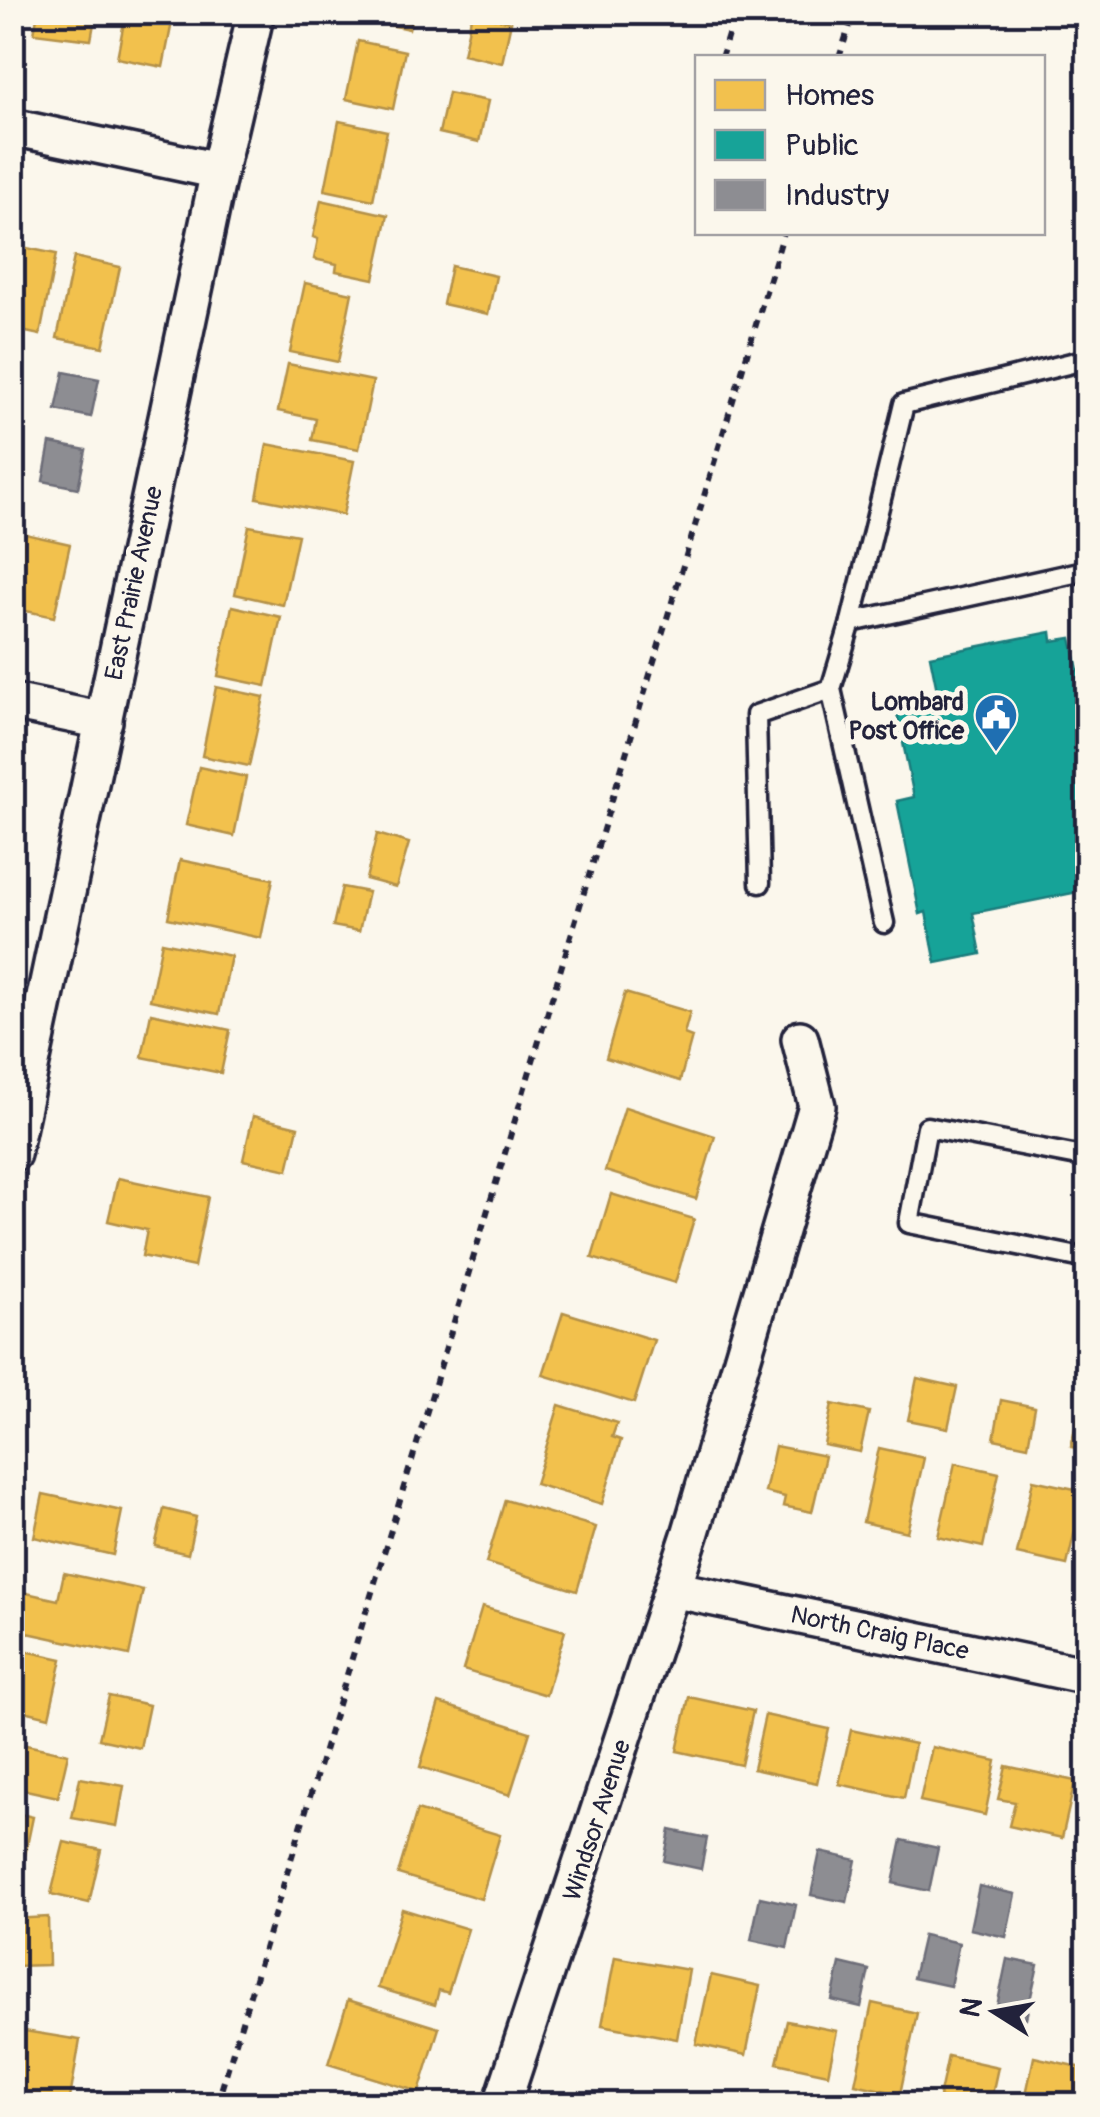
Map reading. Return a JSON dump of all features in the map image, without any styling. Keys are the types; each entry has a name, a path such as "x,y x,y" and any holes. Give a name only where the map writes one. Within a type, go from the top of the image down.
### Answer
{"street":[{"name":"East Prairie Avenue","path":"12,1154 256,12"},
{"path":"12,127 219,171"},
{"path":"12,702 104,721"},
{"name":"Windsor Avenue","path":"502,2104 690,1534 816,1106 800,1039"},
{"name":"North Craig Place","path":"672,1588 1088,1676"}],"lane":[{"path":"884,923 831,689 904,404 1088,359"},
{"path":"851,622 1088,570"},
{"path":"760,883 756,715 831,689"},
{"path":"1088,1158 927,1127 909,1223 1088,1259"}],"path":[{"path":"722,55 734,12"},
{"path":"841,55 854,12"},
{"path":"216,2104 783,235"}],"building: Homes":[{"path":"38,12 96,12 91,40 34,33"},
{"path":"126,12 174,12 163,67 117,58"},
{"path":"363,12 413,12 409,29 362,19"},
{"path":"472,13 511,22 502,63 463,54"},
{"path":"358,41 405,51 393,109 346,99"},
{"path":"448,93 488,101 479,142 439,133"},
{"path":"339,121 387,131 373,200 325,190"},
{"path":"321,200 388,215 374,279 336,271 337,264 314,259 318,239 313,237"},
{"path":"12,245 56,254 40,335 12,329"},
{"path":"74,257 120,267 103,347 57,338"},
{"path":"451,266 496,276 488,314 443,304"},
{"path":"305,283 352,293 338,362 290,352"},
{"path":"288,364 373,381 359,449 312,440 316,419 278,411"},
{"path":"267,444 354,461 343,515 257,498"},
{"path":"249,526 298,535 283,605 235,594"},
{"path":"21,533 70,544 54,617 12,608 12,570"},
{"path":"232,606 281,617 266,686 218,676"},
{"path":"216,687 264,697 249,766 202,756"},
{"path":"199,767 246,777 234,836 186,825"},
{"path":"377,834 409,843 396,887 366,879"},
{"path":"180,860 273,879 261,938 168,918"},
{"path":"342,887 368,892 359,931 333,926"},
{"path":"162,942 231,956 219,1014 150,1000"},
{"path":"625,993 690,1012 684,1034 692,1037 680,1081 606,1058"},
{"path":"151,1013 230,1030 221,1073 142,1057"},
{"path":"625,1107 715,1136 696,1199 605,1171"},
{"path":"253,1116 298,1127 288,1170 243,1160"},
{"path":"118,1178 208,1197 194,1267 142,1256 147,1230 108,1221"},
{"path":"611,1194 694,1219 675,1283 592,1258"},
{"path":"563,1312 654,1340 634,1403 543,1375"},
{"path":"917,1378 957,1387 948,1428 908,1420"},
{"path":"1001,1400 1035,1407 1028,1446 994,1439"},
{"path":"832,1404 869,1412 860,1452 824,1445"},
{"path":"559,1405 617,1423 612,1437 621,1440 602,1504 535,1484"},
{"path":"1078,1415 1088,1417 1088,1450 1071,1447"},
{"path":"775,1446 825,1456 812,1512 783,1506 785,1497 765,1492"},
{"path":"879,1448 924,1458 907,1532 863,1522"},
{"path":"955,1463 999,1473 983,1547 938,1537"},
{"path":"1033,1480 1084,1491 1067,1565 1017,1554"},
{"path":"43,1494 122,1511 113,1555 34,1537"},
{"path":"505,1500 596,1527 577,1591 486,1563"},
{"path":"164,1509 196,1517 188,1554 155,1546"},
{"path":"64,1573 143,1590 129,1655 14,1630 22,1592 58,1600"},
{"path":"482,1607 565,1631 546,1695 463,1670"},
{"path":"12,1648 62,1659 49,1717 12,1708"},
{"path":"109,1696 149,1705 140,1748 99,1739"},
{"path":"689,1697 753,1711 741,1765 677,1751"},
{"path":"439,1703 530,1732 510,1795 420,1767"},
{"path":"765,1715 829,1729 817,1783 753,1769"},
{"path":"851,1730 915,1744 904,1798 839,1784"},
{"path":"12,1742 68,1754 58,1797 12,1787"},
{"path":"932,1747 996,1761 985,1815 920,1801"},
{"path":"1006,1766 1075,1781 1062,1838 1009,1826 1015,1802 998,1799"},
{"path":"80,1778 124,1786 117,1826 72,1818"},
{"path":"417,1810 500,1835 481,1899 398,1874"},
{"path":"12,1812 33,1817 18,1889 12,1887"},
{"path":"64,1842 101,1850 89,1903 51,1894"},
{"path":"402,1909 468,1929 448,1993 439,1990 435,2005 378,1988"},
{"path":"48,1917 49,1965 12,1966 12,1919"},
{"path":"615,1957 689,1970 677,2039 602,2025"},
{"path":"711,1975 760,1986 746,2055 696,2044"},
{"path":"348,2000 439,2028 419,2092 328,2064"},
{"path":"872,2003 917,2013 900,2094 855,2084"},
{"path":"787,2021 837,2031 828,2074 777,2063"},
{"path":"12,2029 80,2040 69,2104 12,2104"},
{"path":"948,2056 998,2067 990,2104 939,2098"},
{"path":"1034,2057 1088,2069 1088,2104 1024,2104"}],"building: Public":[{"name":"Lombard Post Office","path":"1051,632 1052,641 1071,638 1078,670 1088,668 1088,890 973,913 981,954 936,963 926,912 920,914 897,801 914,797 896,708 939,700 930,656"}],"building: Industry":[{"path":"64,372 99,379 91,417 56,410"},
{"path":"50,443 86,450 78,488 43,481"},
{"path":"670,1830 707,1838 701,1869 664,1861"},
{"path":"902,1840 938,1848 929,1891 893,1883"},
{"path":"820,1852 856,1860 847,1902 811,1895"},
{"path":"979,1886 1015,1894 1006,1937 970,1929"},
{"path":"760,1897 796,1905 787,1948 751,1940"},
{"path":"923,1935 959,1943 950,1986 913,1978"},
{"path":"1007,1959 1038,1965 1026,2018 996,2011"},
{"path":"840,1963 869,1970 861,2007 832,2000"}],"place":[{"name":"Lombard Post Office","path":"996,753"}]}
